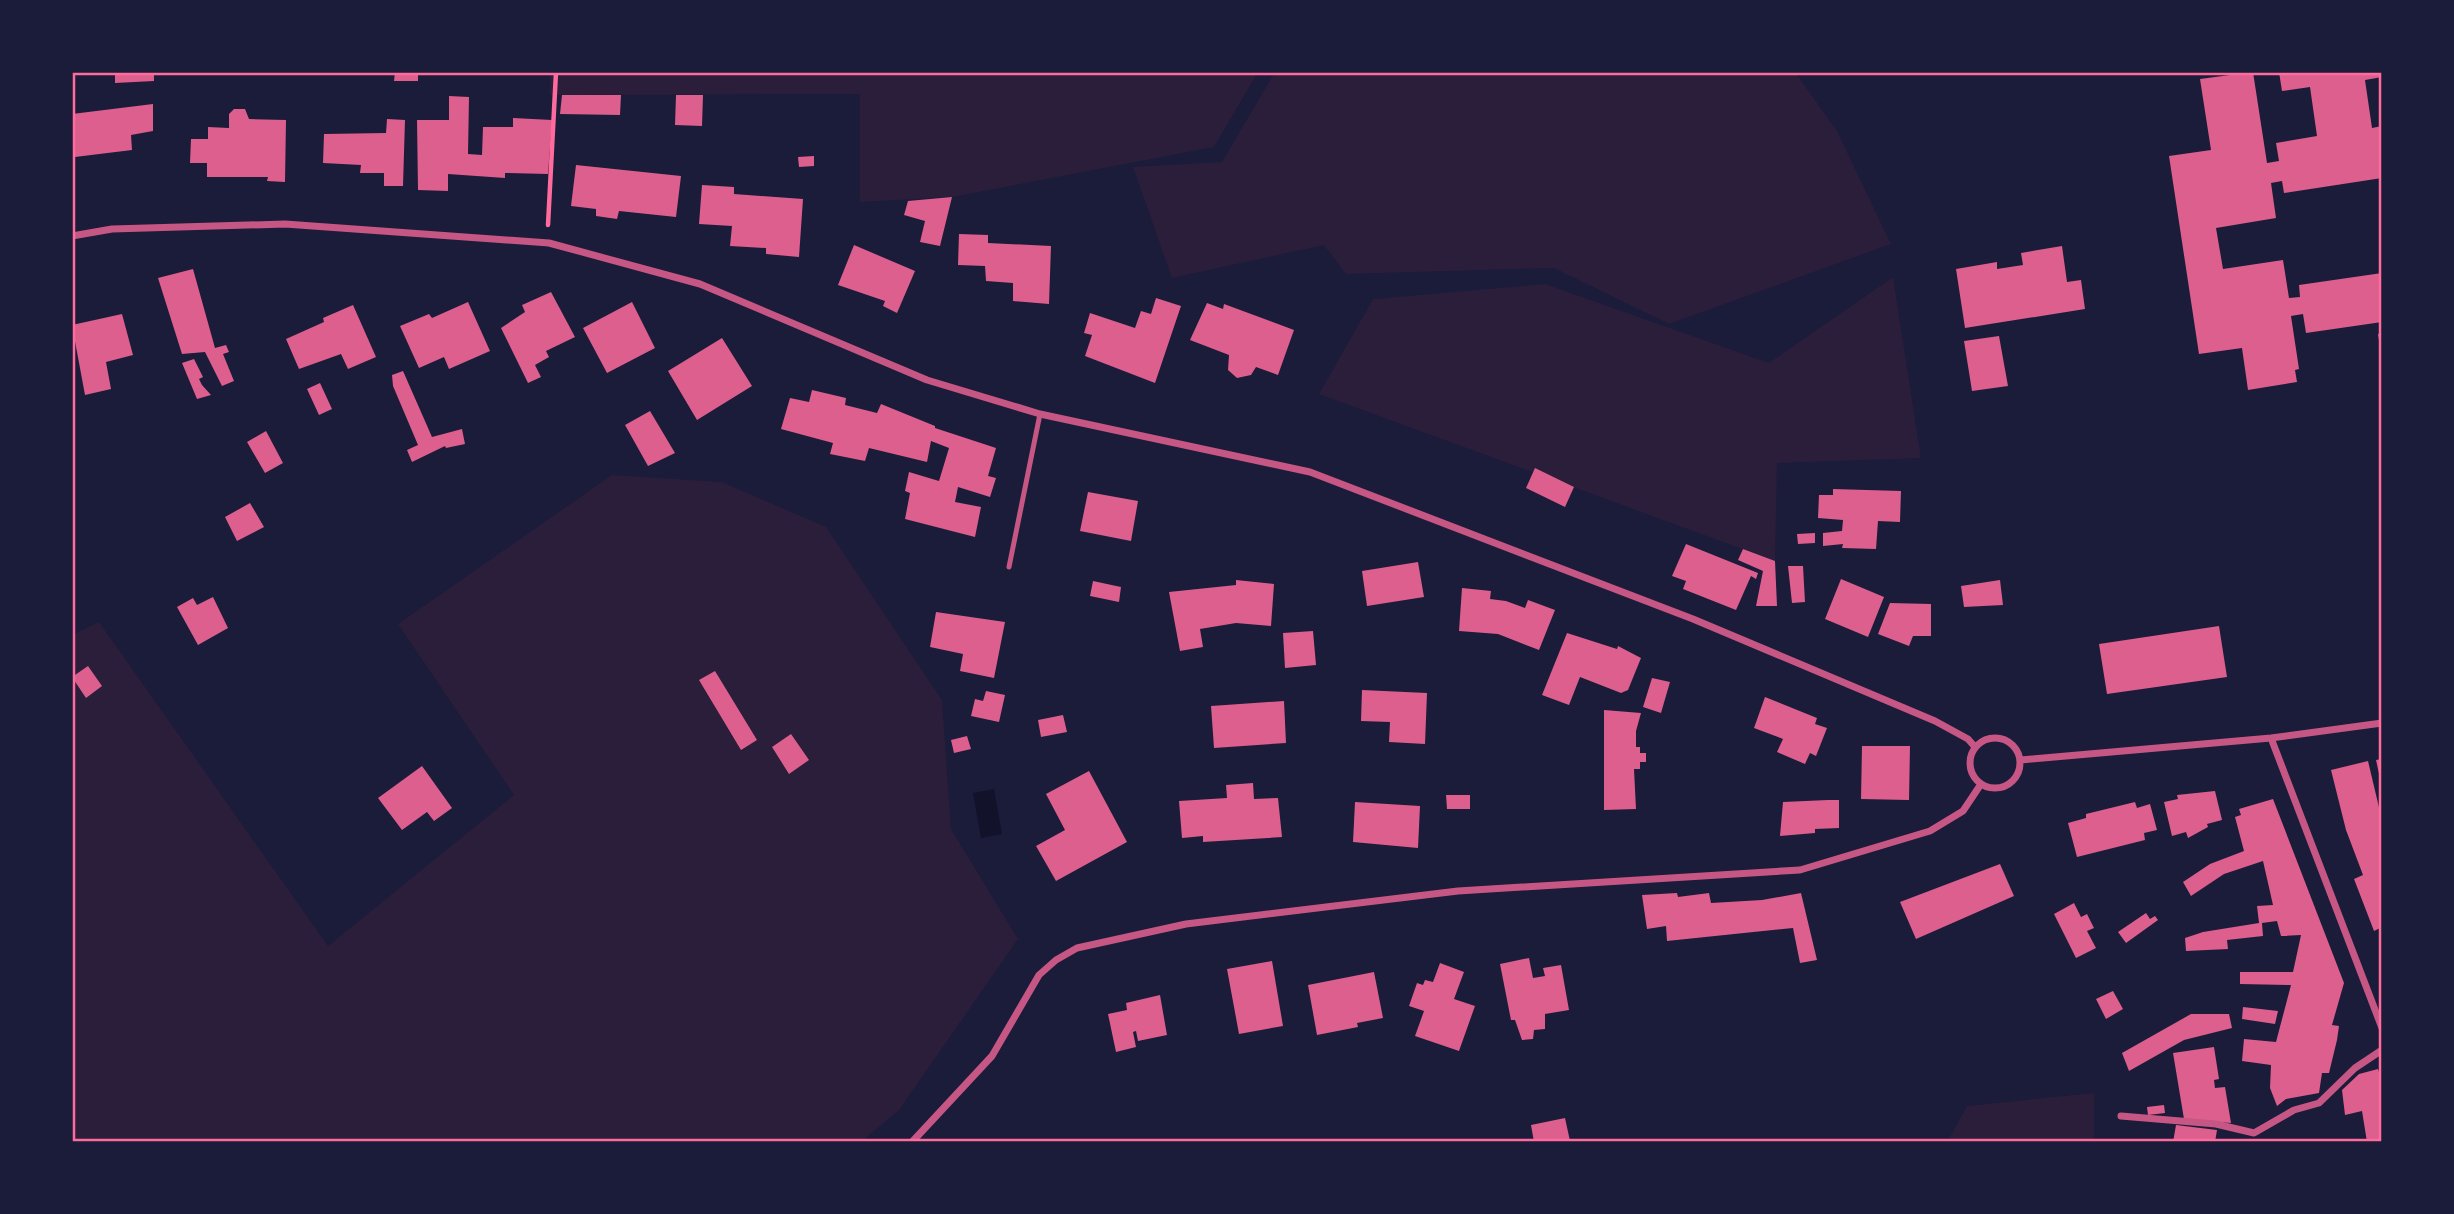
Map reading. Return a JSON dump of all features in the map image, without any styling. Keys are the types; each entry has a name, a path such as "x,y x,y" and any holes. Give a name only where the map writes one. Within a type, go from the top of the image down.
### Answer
{"street":[{"path":"72,236 112,229 285,224 549,243 700,284 928,380 1040,414 1310,472 1706,624 1935,721 1968,739 1975,747"},
{"path":"2021,760 2271,738 2382,723"},
{"path":"1998,737 2014,745 2021,760 2017,776 1996,789 1981,784 1970,771 1969,762 1975,747 1982,741 1998,737"},
{"path":"2271,738 2382,1028"},
{"path":"912,1142 958,1097 992,1056 1039,975 1056,960 1077,948 1186,924 1458,891 1800,870 1930,831 1963,811 1981,784"},
{"path":"2120,1116 2216,1125 2254,1133 2294,1110 2319,1103 2355,1068 2382,1050"}],"lane":[{"path":"1009,567 1040,414"}],"path":[{"path":"549,243 556,72"}],"shaded area":[{"path":"550,72 1258,72 1214,147 952,197 860,202 860,94 550,95"},
{"path":"1275,72 1795,72 1837,131 1891,244 1669,324 1554,268 1346,274 1324,245 1172,278 1133,167 1222,162"},
{"path":"1893,277 1921,458 1777,463 1775,561 1319,394 1373,299 1545,284 1769,363"},
{"path":"612,475 722,482 826,527 942,700 951,829 1018,939 899,1110 861,1142 72,1142 72,635 99,622 328,946 514,795 398,624"},
{"path":"994,789 1002,834 981,838 973,793"},
{"path":"2094,1093 2094,1142 1947,1142 1967,1106"}],"building":[{"path":"115,72 154,72 154,81 115,83"},
{"path":"395,72 418,72 418,81 394,81"},
{"path":"2253,72 2267,163 2279,161 2276,143 2317,136 2310,87 2282,91 2279,72 2382,72 2382,77 2365,80 2372,128 2382,126 2382,178 2284,193 2282,181 2271,183 2276,218 2216,228 2223,269 2283,260 2289,298 2300,297 2299,285 2382,273 2382,322 2306,333 2303,314 2291,316 2299,369 2295,370 2297,382 2248,390 2242,348 2199,354 2169,156 2211,150 2200,79"},
{"path":"562,95 621,95 620,115 560,114"},
{"path":"676,95 703,95 702,126 675,125"},
{"path":"449,96 469,97 468,154 482,155 483,127 513,127 513,118 552,120 548,174 505,173 505,178 448,174 448,191 418,190 417,120 449,120"},
{"path":"153,104 153,131 131,135 132,150 75,157 72,152 72,114"},
{"path":"234,109 245,109 249,119 286,120 285,182 267,181 268,177 207,177 207,163 190,163 191,139 208,139 208,127 229,128 229,114"},
{"path":"387,119 405,120 403,186 384,186 384,173 360,173 361,165 323,163 324,134 386,133"},
{"path":"814,156 814,166 799,167 798,157"},
{"path":"576,165 681,176 676,217 619,211 617,219 596,216 596,209 571,206"},
{"path":"702,185 734,187 734,194 803,199 799,257 766,254 766,248 730,246 732,226 699,224"},
{"path":"952,197 940,246 920,242 925,221 904,215 908,201"},
{"path":"959,234 988,235 988,243 1051,246 1049,304 1013,301 1013,283 986,281 985,266 958,265"},
{"path":"854,245 915,271 897,313 883,306 885,301 838,285"},
{"path":"2062,246 2067,282 2081,280 2085,309 1965,328 1956,269 1997,262 1997,269 2023,265 2021,253"},
{"path":"193,269 215,348 226,345 229,352 223,354 234,381 222,386 205,352 182,354 158,278"},
{"path":"551,292 575,337 546,351 549,357 535,365 541,377 528,383 501,328 525,312 522,305"},
{"path":"1156,298 1181,306 1155,383 1085,356 1092,335 1084,333 1090,313 1135,328 1141,311 1151,314"},
{"path":"468,302 490,351 449,369 444,357 419,368 400,326 429,314 432,318"},
{"path":"632,302 655,348 607,373 583,328"},
{"path":"1207,303 1223,309 1224,304 1294,330 1278,375 1256,367 1251,375 1237,378 1228,370 1229,355 1190,340"},
{"path":"353,305 376,357 348,369 341,354 299,369 286,339"},
{"path":"122,314 133,355 106,362 111,389 85,395 72,325"},
{"path":"2382,333 2382,353 2381,353 2378,334"},
{"path":"1999,336 2008,386 1972,391 1964,341"},
{"path":"722,338 752,386 697,420 668,371"},
{"path":"194,359 203,377 199,379 211,395 197,399 182,363"},
{"path":"403,371 432,437 462,429 465,444 445,446 412,462 407,450 418,445 393,386 392,375"},
{"path":"320,383 332,409 319,415 307,389"},
{"path":"812,390 846,398 845,405 877,413 881,404 935,428 996,448 988,476 996,478 990,497 958,487 955,502 981,507 975,537 905,519 910,493 905,491 909,472 939,481 949,448 931,441 927,462 869,448 865,461 830,454 833,443 781,429 790,398 809,402"},
{"path":"650,411 675,453 648,466 625,425"},
{"path":"266,431 283,463 265,473 247,442"},
{"path":"1535,468 1574,487 1565,507 1526,488"},
{"path":"1833,489 1901,491 1900,522 1878,521 1876,549 1842,548 1843,544 1823,546 1823,533 1842,531 1843,520 1818,518 1819,495 1833,495"},
{"path":"1088,492 1138,501 1131,541 1080,531"},
{"path":"250,503 264,527 237,541 225,517"},
{"path":"1815,533 1815,543 1798,544 1797,534"},
{"path":"1686,544 1758,573 1756,579 1751,576 1736,610 1683,589 1686,581 1672,576"},
{"path":"1743,549 1775,561 1777,606 1756,606 1763,571 1738,560"},
{"path":"1418,562 1424,597 1367,606 1362,571"},
{"path":"1788,566 1803,566 1805,602 1792,603"},
{"path":"1841,579 1884,597 1868,637 1825,619"},
{"path":"1236,580 1274,584 1271,626 1236,623 1200,629 1203,647 1180,651 1169,592 1236,585"},
{"path":"2000,580 2003,605 1964,607 1961,586"},
{"path":"1093,581 1121,587 1119,602 1090,596"},
{"path":"1462,588 1491,591 1490,599 1525,608 1528,600 1555,610 1539,650 1498,634 1459,631"},
{"path":"213,597 228,628 198,645 177,607 193,598 197,605"},
{"path":"1890,603 1931,604 1931,636 1913,636 1909,646 1878,634"},
{"path":"936,612 1005,622 994,678 960,671 963,654 930,647"},
{"path":"2219,626 2227,677 2107,694 2099,644"},
{"path":"1313,631 1316,665 1285,668 1283,633"},
{"path":"1567,633 1617,649 1618,646 1641,658 1628,690 1621,693 1580,677 1569,705 1542,695"},
{"path":"88,666 102,686 86,698 72,677"},
{"path":"715,671 757,740 741,750 699,680"},
{"path":"1652,678 1670,682 1661,713 1643,707"},
{"path":"1362,690 1427,693 1425,744 1389,742 1390,722 1361,721"},
{"path":"986,691 1005,695 999,722 971,716 975,699 983,701"},
{"path":"1765,697 1817,718 1815,724 1827,728 1816,756 1810,753 1805,764 1777,752 1783,739 1754,728"},
{"path":"1284,701 1286,743 1214,748 1211,706"},
{"path":"1604,710 1641,713 1636,731 1636,747 1640,747 1640,753 1646,753 1646,762 1640,762 1640,769 1634,769 1636,809 1604,810"},
{"path":"1063,715 1067,732 1041,737 1038,720"},
{"path":"791,734 809,760 789,774 772,747"},
{"path":"967,736 971,749 954,753 951,740"},
{"path":"1862,746 1910,746 1909,800 1861,799"},
{"path":"2382,759 2382,783 2381,783 2376,760"},
{"path":"2368,761 2382,820 2382,927 2374,931 2354,879 2363,875 2346,830 2331,770"},
{"path":"422,766 452,808 434,821 427,812 402,830 378,798"},
{"path":"1089,771 1127,842 1056,881 1036,846 1065,830 1046,794"},
{"path":"1253,783 1254,799 1278,798 1282,837 1203,842 1203,836 1182,838 1179,801 1227,798 1226,785"},
{"path":"2215,791 2222,820 2207,824 2208,827 2188,838 2186,832 2172,836 2164,802 2178,799 2177,795"},
{"path":"1446,795 1470,795 1470,809 1447,809"},
{"path":"2273,799 2344,983 2332,1025 2339,1026 2337,1040 2329,1073 2322,1073 2319,1093 2286,1099 2277,1106 2270,1088 2271,1065 2242,1061 2244,1039 2276,1042 2291,985 2240,984 2240,972 2293,972 2301,935 2281,936 2277,921 2262,923 2263,936 2227,940 2228,949 2186,951 2185,938 2203,932 2259,923 2257,906 2273,905 2263,861 2224,874 2191,896 2183,882 2210,864 2244,851 2235,817 2241,815 2239,809"},
{"path":"1839,800 1839,828 1815,829 1815,833 1780,836 1783,802"},
{"path":"1355,802 1420,806 1418,848 1353,842"},
{"path":"2135,802 2137,808 2150,804 2157,830 2144,833 2145,840 2077,857 2068,823 2086,818 2086,814"},
{"path":"2000,864 2014,896 1916,939 1900,902"},
{"path":"1677,893 1678,897 1709,893 1711,903 1762,900 1801,893 1817,960 1800,963 1793,928 1667,941 1666,926 1647,929 1642,895"},
{"path":"2074,903 2081,917 2087,914 2094,928 2087,931 2096,948 2076,958 2054,914"},
{"path":"2146,913 2150,919 2155,916 2158,920 2126,943 2118,932"},
{"path":"1529,958 1533,978 1545,976 1543,968 1561,965 1569,1010 1545,1014 1545,1029 1534,1030 1533,1039 1522,1040 1515,1020 1511,1020 1500,964"},
{"path":"1272,961 1283,1026 1239,1034 1227,969"},
{"path":"1440,963 1464,972 1454,999 1475,1006 1459,1051 1415,1036 1424,1011 1409,1006 1417,983 1423,985 1425,980 1433,982"},
{"path":"1374,972 1383,1018 1357,1023 1358,1027 1317,1035 1308,985"},
{"path":"2113,991 2123,1009 2106,1019 2096,999"},
{"path":"1160,995 1167,1035 1138,1041 1136,1031 1133,1032 1136,1047 1116,1052 1108,1014 1127,1010 1126,1003"},
{"path":"2243,1007 2278,1011 2275,1024 2242,1019"},
{"path":"2191,1014 2229,1014 2232,1028 2184,1040 2129,1071 2122,1053"},
{"path":"2214,1047 2219,1079 2214,1080 2215,1088 2225,1087 2231,1123 2184,1119 2173,1053"},
{"path":"2378,1069 2382,1082 2382,1142 2367,1142 2362,1111 2345,1115 2342,1090 2359,1074"},
{"path":"2164,1105 2165,1113 2148,1115 2147,1107"},
{"path":"1565,1118 1570,1141 1534,1142 1531,1125"},
{"path":"2176,1125 2217,1130 2215,1142 2173,1142"}]}
